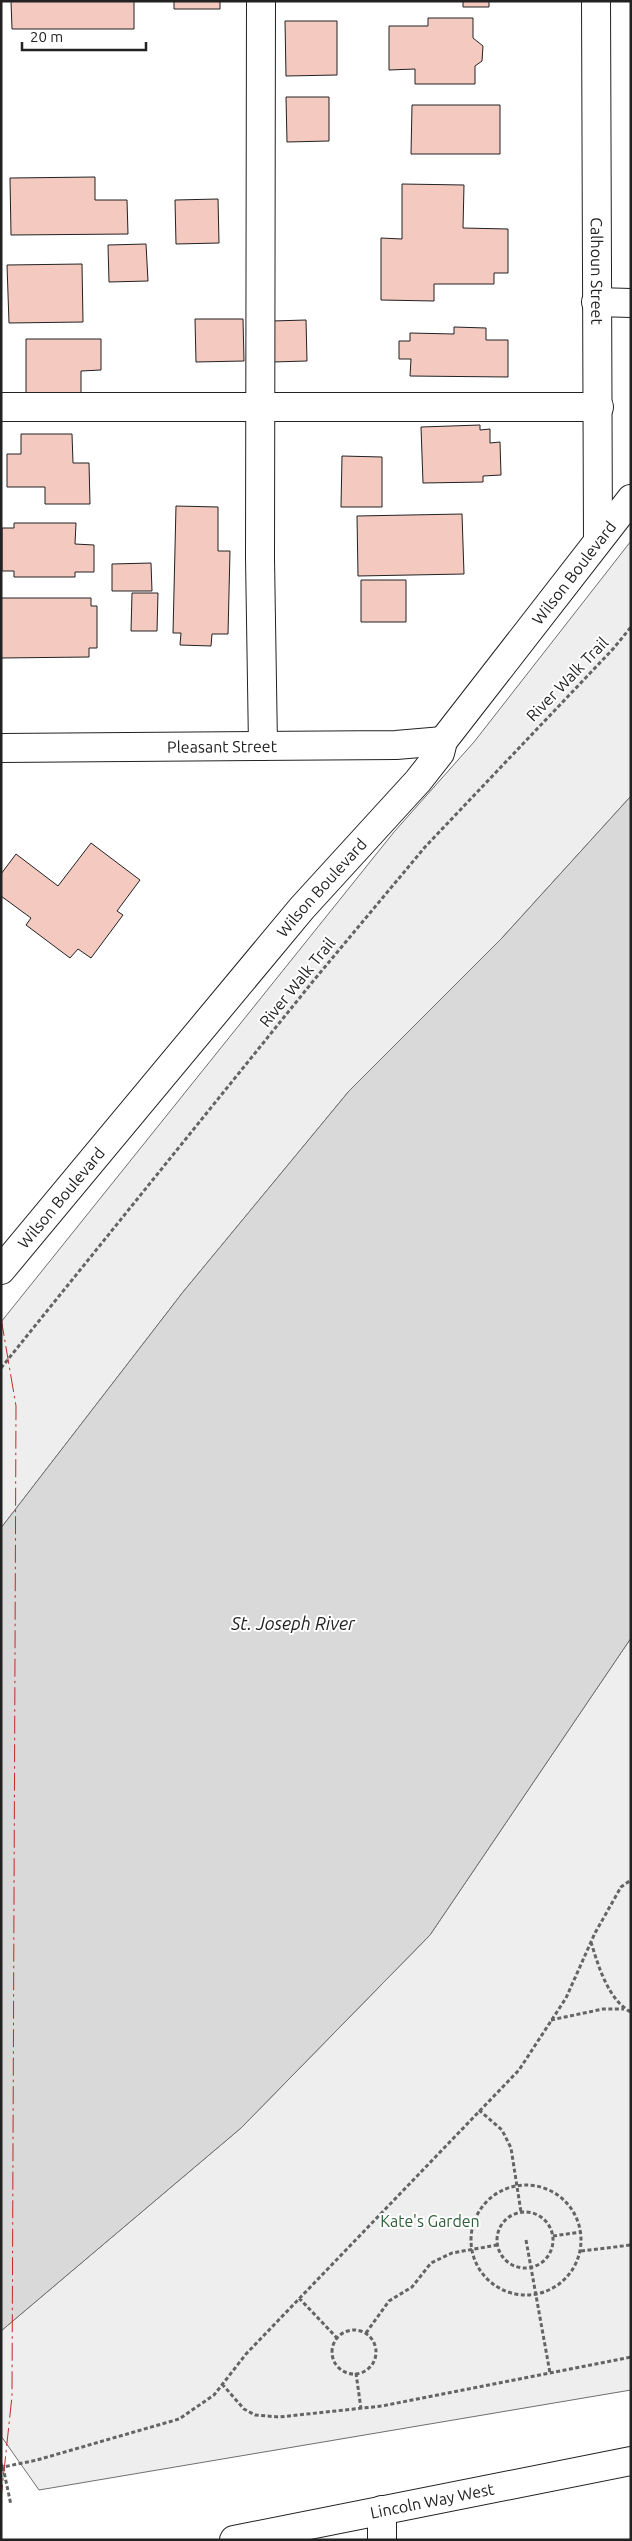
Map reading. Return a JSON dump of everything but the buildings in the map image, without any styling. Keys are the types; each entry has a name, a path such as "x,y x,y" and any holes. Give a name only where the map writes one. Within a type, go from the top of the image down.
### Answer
{"street":[{"path":"261,1 260,289 262,407 260,558 262,746"},
{"name":"Calhoun Street","path":"596,1 598,540"},
{"path":"596,302 631,303"},
{"path":"1,407 599,407"},
{"name":"Wilson Boulevard","path":"1,1270 302,908 418,781 440,753 443,741 631,499"},
{"name":"Pleasant Street","path":"1,748 396,745 443,741"},
{"name":"Lincoln Way West","path":"234,2540 631,2461"},
{"path":"382,2510 382,2540"}],"path":[{"name":"River Walk Trail","path":"1,1368 314,980 425,847 613,649 631,627"},
{"path":"11,2505 2,2466 37,2460 179,2419 214,2395 246,2354 519,2070 566,1998 591,1942 621,1887 631,1880"},
{"path":"591,1942 600,1971 624,2009"},
{"path":"551,2020 588,2011 624,2009 631,2012"},
{"path":"479,2110 508,2139 514,2160 521,2212"},
{"path":"517,2185 535,2185 552,2191 571,2208 576,2216 581,2232 581,2251 575,2267 565,2280 552,2289 536,2295 518,2296 501,2290 487,2280 476,2266 471,2250 471,2232 476,2215 486,2201 501,2190 517,2185"},
{"path":"521,2212 538,2215 551,2227 553,2236 553,2245 546,2259 531,2267 522,2268 506,2260 498,2245 500,2227 512,2215 521,2212"},
{"path":"553,2236 581,2232"},
{"path":"526,2240 550,2373"},
{"path":"366,2333 388,2301 412,2287 431,2262 452,2253 498,2245"},
{"path":"581,2251 631,2245"},
{"path":"299,2298 337,2338"},
{"path":"347,2331 366,2333 374,2343 376,2357 368,2368 356,2373 342,2370 333,2358 334,2344 337,2338 347,2331"},
{"path":"222,2384 244,2408 255,2415 267,2418 361,2409 631,2357"},
{"path":"356,2373 361,2409"}],"green space":[{"path":"631,541 631,796 502,938 349,1091 183,1292 1,1528 1,1322 394,832 474,742"},
{"name":"Kate's Garden","path":"631,1638 631,2390 39,2490 1,2436 1,2331 241,2128 430,1935"}],"water":[{"name":"St. Joseph River","path":"631,796 631,1638 430,1935 241,2128 1,2331 1,1528 183,1292 349,1091 502,938"}],"power":[{"path":"1,1318 16,1406 12,2396 1,2499"}]}
